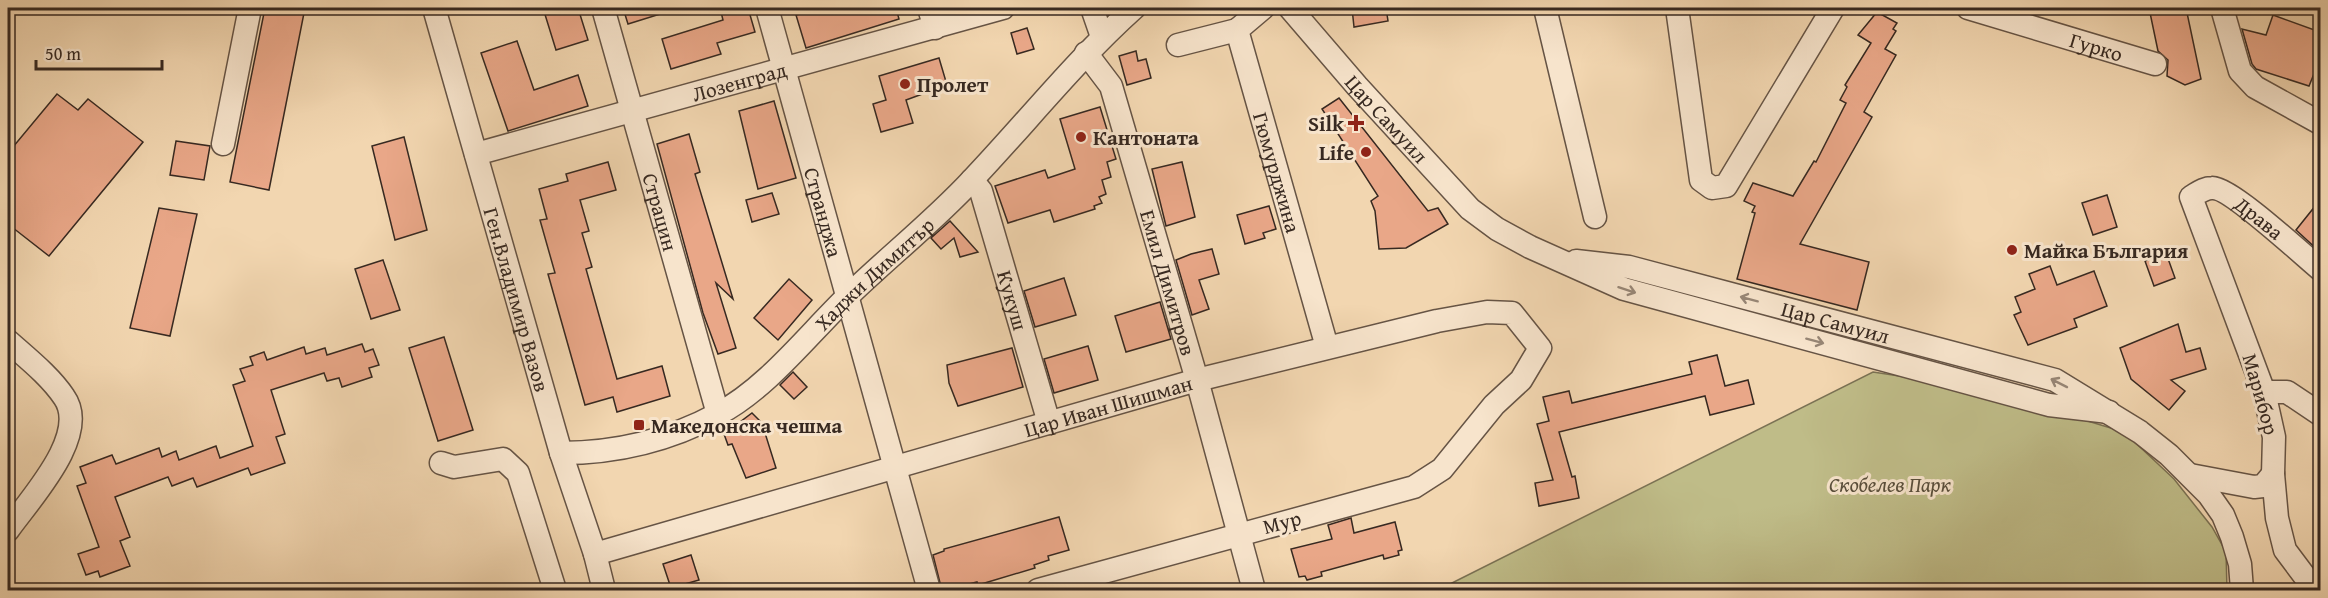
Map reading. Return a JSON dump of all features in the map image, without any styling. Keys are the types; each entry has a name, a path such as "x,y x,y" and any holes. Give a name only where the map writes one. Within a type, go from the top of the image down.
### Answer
{"street":[{"path":"223,144 250,8"},
{"name":"Ген.Владимир Вазов","path":"434,8 561,453 595,554 604,591"},
{"name":"Страцин","path":"603,8 718,414"},
{"name":"Странджа","path":"767,8 929,591"},
{"name":"Лозенград","path":"476,154 784,69 932,18 1003,8"},
{"name":"Емил Димитров","path":"1092,8 1094,45 1111,86 1197,380 1254,591"},
{"name":"Хаджи Димитър","path":"561,453 592,453 652,441 718,414 751,393 848,296 972,180 1094,45 1134,8"},
{"path":"1178,45 1237,30 1263,8"},
{"name":"Цар Самуил","path":"1290,8 1357,86 1470,208 1497,229 1554,258 1624,289 2049,405 2109,412 2140,432 2190,476 2223,515 2240,564 2242,591"},
{"path":"1545,8 1595,217"},
{"path":"1677,8 1701,180 1712,188 1726,186 1833,8"},
{"name":"Гурко","path":"1968,8 2155,64"},
{"path":"2222,8 2240,71 2255,87 2320,123"},
{"name":"Гюмурджина","path":"1237,30 1327,347"},
{"name":"Кукуш","path":"972,180 981,191 1049,423"},
{"name":"Драва","path":"2191,197 2202,190 2214,187 2233,197 2320,269"},
{"name":"Марибор","path":"2191,197 2265,392 2276,448 2273,474 2277,518 2285,550 2315,591"},
{"name":"Цар Иван Шишман","path":"595,554 1197,380 1437,321 1487,312 1512,313 1540,348 1521,380 1494,405"},
{"path":"8,341 66,398 71,428 61,458 8,530"},
{"path":"2265,392 2287,392 2320,414"},
{"name":"Мур","path":"1038,591 1414,487 1442,469 1494,405"},
{"path":"441,463 454,467 502,459 518,473 555,591"},
{"path":"2190,476 2254,487 2263,486 2273,474"}],"green space":[{"name":"Скобелев Парк","path":"1873,372 1978,388 2124,432 2174,479 2212,527 2226,552 2227,590 1438,590"}],"building":[{"path":"265,8 305,8 269,190 230,182"},
{"path":"543,8 578,8 588,40 556,50"},
{"path":"623,8 670,8 670,11 628,24"},
{"path":"720,8 748,8 755,32 717,43 721,54 671,69 662,39 723,20"},
{"path":"820,8 896,8 899,19 806,48 796,15"},
{"path":"1352,8 1386,8 1388,21 1354,27"},
{"path":"2149,8 2186,8 2201,79 2185,85 2167,76 2168,60 2158,51"},
{"path":"1877,12 1897,23 1893,29 1896,31 1885,49 1896,55 1864,112 1872,117 1800,244 1869,262 1857,310 1737,279 1755,213 1752,212 1755,206 1744,201 1753,183 1793,196 1814,161 1816,162 1846,103 1840,100 1847,87 1845,85 1871,43 1858,35"},
{"path":"2273,15 2320,32 2320,59 2309,86 2256,69 2252,64 2242,29 2266,35"},
{"path":"1027,28 1034,49 1017,54 1011,33"},
{"path":"517,41 534,90 578,75 588,106 508,131 481,53"},
{"path":"1136,51 1138,61 1146,59 1151,78 1127,85 1119,56"},
{"path":"939,58 947,85 906,100 913,123 881,132 873,104 886,100 879,76"},
{"path":"57,94 78,110 88,99 143,142 49,256 8,224 8,153"},
{"name":"Life","path":"1339,98 1428,211 1438,208 1448,224 1406,248 1379,249 1375,211 1371,201 1378,196 1322,109"},
{"path":"774,101 796,178 758,189 739,111"},
{"path":"1100,107 1116,159 1107,162 1111,177 1102,180 1106,194 1099,197 1102,203 1094,206 1095,209 1054,222 1050,210 1008,223 995,186 1045,170 1048,178 1075,169 1060,119"},
{"path":"689,134 700,172 695,174 733,299 716,283 736,348 718,354 703,313 657,144"},
{"path":"404,137 427,230 395,240 372,146"},
{"path":"176,141 210,146 204,180 170,175"},
{"path":"608,162 616,190 580,200 589,231 582,233 592,267 586,269 617,379 662,366 670,396 617,412 613,397 585,405 548,274 555,273 540,220 547,219 539,189 568,181 566,174"},
{"path":"1182,162 1195,217 1166,226 1152,169"},
{"path":"772,193 779,214 752,222 746,200"},
{"path":"2107,195 2117,227 2093,235 2082,203"},
{"path":"2320,200 2320,252 2296,230"},
{"path":"1269,206 1276,229 1263,233 1265,238 1245,244 1237,215"},
{"path":"159,208 197,214 170,336 130,328"},
{"path":"950,221 978,252 960,257 954,238 941,249 931,238"},
{"path":"1212,249 1219,274 1199,280 1209,309 1192,315 1176,260"},
{"path":"2166,253 2175,278 2154,286 2145,261"},
{"path":"383,260 400,310 371,319 355,269"},
{"path":"2050,266 2057,285 2094,271 2107,306 2074,319 2077,327 2028,345 2014,315 2021,312 2015,297 2035,289 2029,274"},
{"path":"1064,278 1076,315 1035,327 1024,291"},
{"path":"789,279 812,300 778,340 754,318"},
{"path":"1160,302 1171,339 1126,352 1115,316"},
{"path":"2178,324 2186,352 2200,348 2206,369 2171,380 2185,391 2169,410 2131,379 2120,348"},
{"path":"444,337 473,430 438,441 409,348"},
{"path":"362,344 365,352 373,349 379,365 369,368 372,377 342,387 339,378 327,381 324,373 271,390 285,434 276,437 285,463 251,475 248,468 197,487 193,478 172,486 168,477 115,497 130,537 120,541 130,566 100,577 98,571 86,575 78,554 99,547 77,486 86,483 80,467 112,455 116,464 159,448 162,457 176,451 179,460 216,446 220,458 253,446 233,385 245,381 240,369 253,365 250,357 264,352 267,360 304,347 306,354 325,348 327,355"},
{"path":"1088,346 1098,380 1054,393 1044,359"},
{"path":"1012,348 1023,387 958,406 949,383 947,365"},
{"path":"1717,355 1725,386 1748,380 1754,404 1710,415 1705,396 1559,432 1572,477 1575,476 1579,498 1539,506 1535,483 1553,480 1537,424 1549,421 1543,397 1569,391 1572,403 1692,374 1689,362"},
{"path":"793,372 807,387 794,399 780,385"},
{"path":"752,413 770,431 765,433 776,468 746,478 732,444 728,445 724,434"},
{"path":"1059,517 1069,550 1048,556 1049,560 1034,565 1035,568 978,585 977,582 942,591 933,555 944,549"},
{"path":"1351,518 1354,533 1395,522 1402,550 1398,551 1399,555 1384,559 1383,555 1321,572 1322,576 1307,580 1305,576 1299,577 1291,549 1332,539 1328,525"},
{"path":"691,555 699,580 671,588 663,564"}],"place":[{"name":"Пролет","path":"905,84"},
{"name":"Silk","path":"1356,123"},
{"name":"Кантоната","path":"1081,137"},
{"name":"Life","path":"1366,152"},
{"name":"Майка България","path":"2012,250"},
{"name":"Македонска чешма","path":"639,425"}]}
